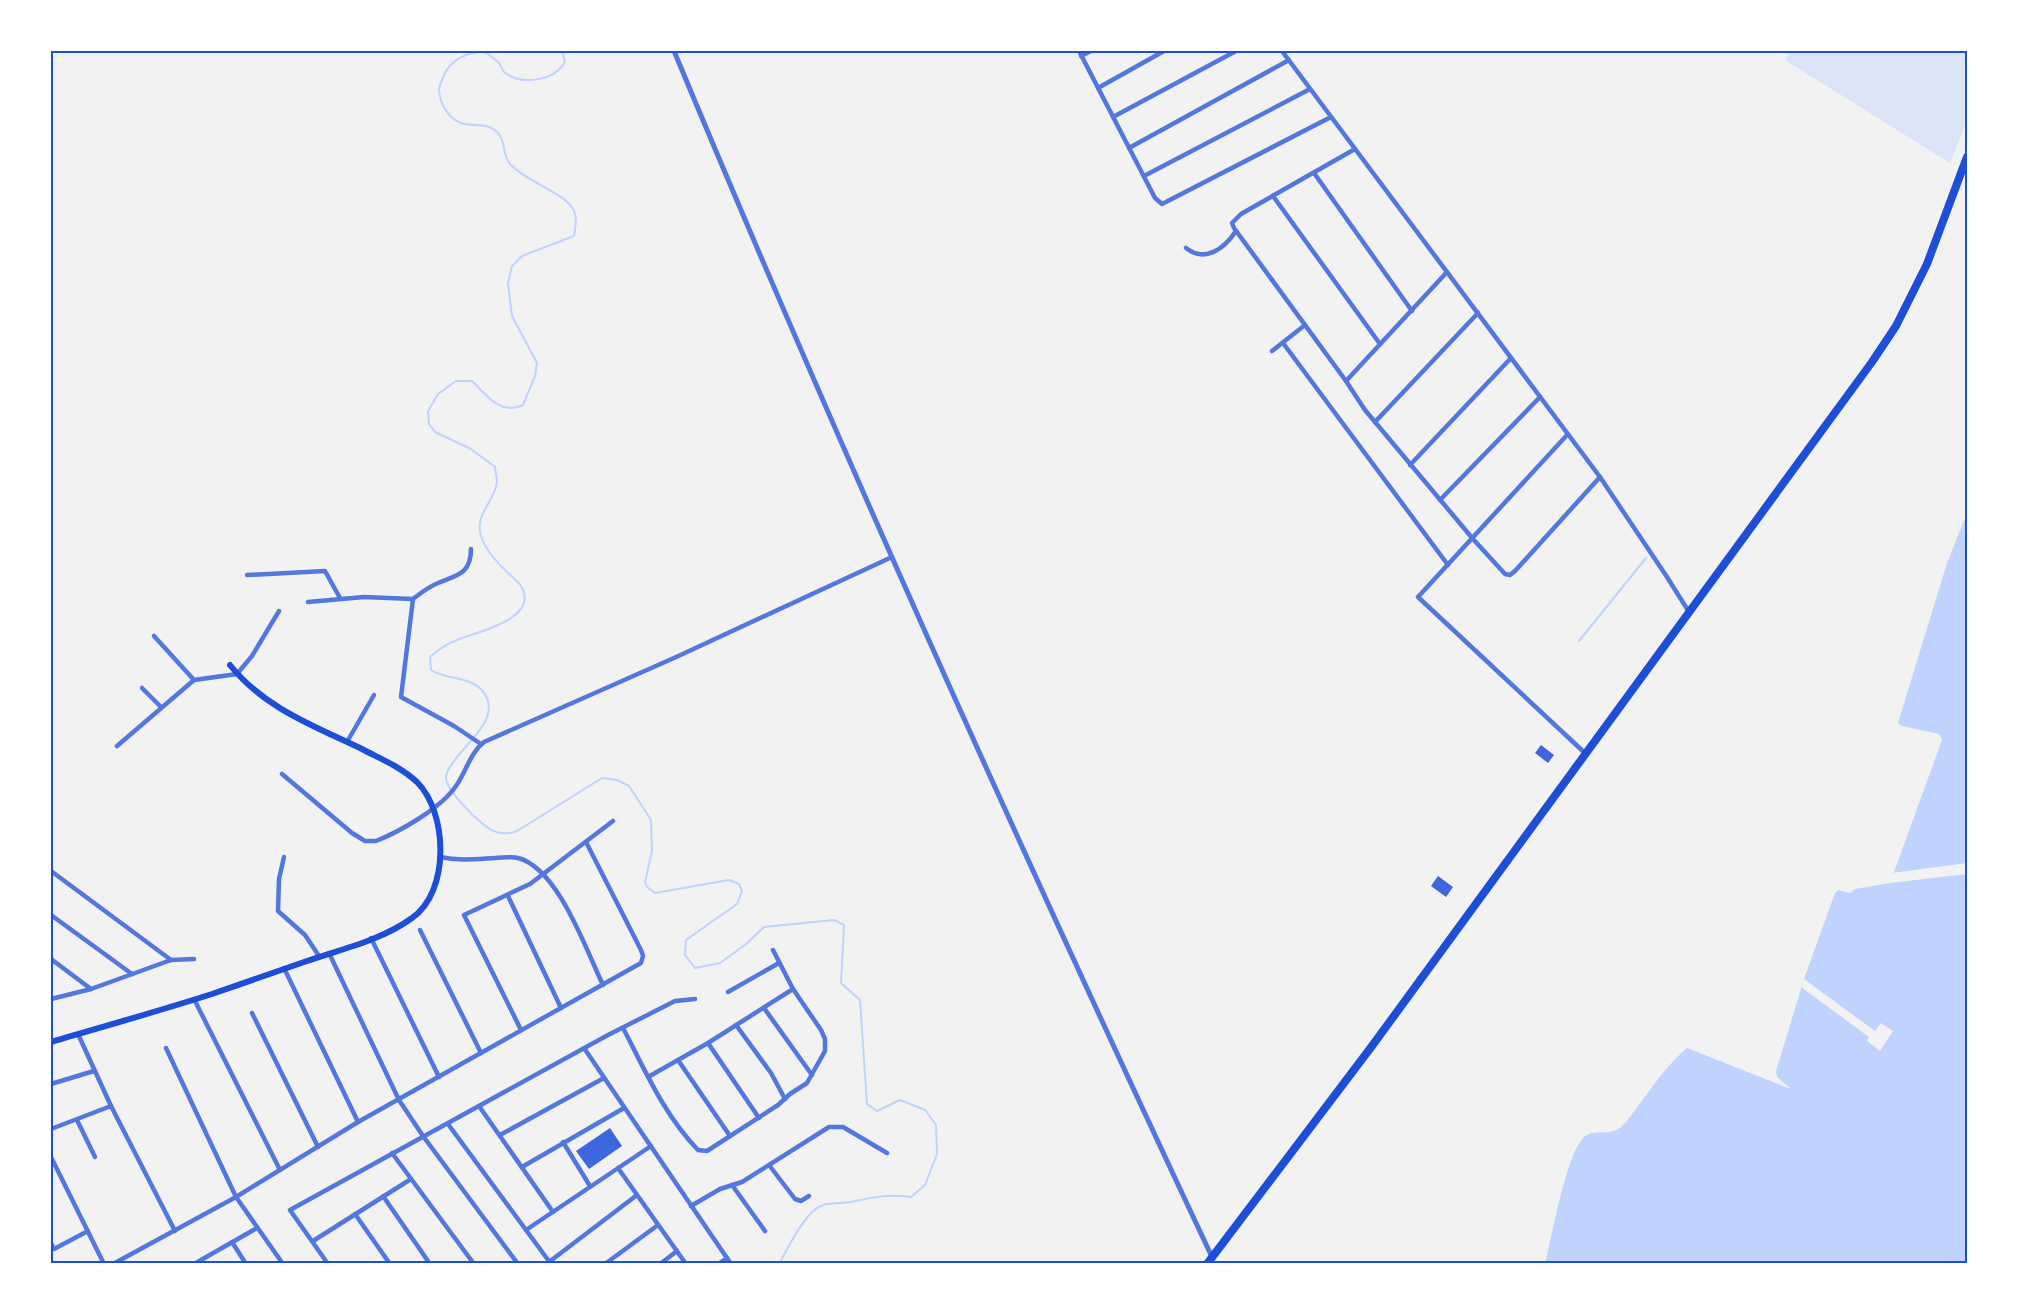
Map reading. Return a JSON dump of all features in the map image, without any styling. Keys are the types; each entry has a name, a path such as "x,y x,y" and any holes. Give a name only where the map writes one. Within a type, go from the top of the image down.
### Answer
{"highway":[{"path":"1209,1261 1372,1046 1840,408 1896,326 1927,264 1967,157"}],"main road":[{"path":"51,1042 194,999 371,938 414,917 424,906 434,884 440,856 440,837 434,809 424,791 409,776 387,762 277,708 255,692 230,665"}],"street":[{"path":"674,51 799,347 1040,890 1094,1001 1209,1261"},
{"path":"1091,51 1080,54 1155,198 1160,203 1164,204 1331,117"},
{"path":"1098,88 1164,51"},
{"path":"1113,117 1236,51"},
{"path":"1282,51 1600,477 1689,612"},
{"path":"1129,148 1289,60"},
{"path":"1144,176 1310,89"},
{"path":"1355,149 1235,219 1233,226 1375,422 1500,570 1510,575 1600,477"},
{"path":"1314,173 1412,310"},
{"path":"1273,196 1380,344"},
{"path":"1186,248 1193,254 1202,256 1223,248 1236,231"},
{"path":"1346,381 1447,272"},
{"path":"1375,422 1478,313"},
{"path":"1272,351 1305,325"},
{"path":"1283,343 1448,565"},
{"path":"1410,465 1511,357"},
{"path":"1440,500 1540,397"},
{"path":"1567,435 1418,597 1586,754"},
{"path":"308,602 340,598 413,599 436,584 462,573 470,564 471,549"},
{"path":"282,774 345,828 365,841 370,842 383,838 434,809 450,794 479,743 892,557"},
{"path":"247,574 325,571 340,598"},
{"path":"413,599 400,697 479,743"},
{"path":"117,746 194,680 237,674 252,656 279,610"},
{"path":"154,636 194,680"},
{"path":"142,688 161,707"},
{"path":"347,742 374,695"},
{"path":"521,1030 464,915 508,896 544,875 614,821"},
{"path":"114,1264 236,1197 358,1122 639,965 643,961 643,956 586,842"},
{"path":"440,856 459,860 519,858 544,875 558,891 603,985"},
{"path":"284,857 279,879 278,911 305,935 319,956"},
{"path":"51,871 171,960"},
{"path":"508,896 561,1008"},
{"path":"51,915 132,974"},
{"path":"420,930 481,1053"},
{"path":"371,938 439,1077"},
{"path":"623,1028 655,1092 672,1119 698,1150 707,1151 759,1118 807,1083 825,1052 825,1039 773,950"},
{"path":"329,953 399,1100 518,1264"},
{"path":"51,959 91,989"},
{"path":"52,998 91,989 171,960 194,959"},
{"path":"728,992 779,963"},
{"path":"284,969 358,1122"},
{"path":"648,1077 794,989"},
{"path":"194,999 280,1170"},
{"path":"328,1264 290,1210 584,1048 675,1001 695,999"},
{"path":"764,1008 812,1075"},
{"path":"252,1013 318,1147"},
{"path":"736,1025 771,1073 785,1099"},
{"path":"78,1034 111,1106 175,1231"},
{"path":"708,1042 759,1118"},
{"path":"166,1048 236,1197 283,1264"},
{"path":"584,1048 731,1264"},
{"path":"678,1060 730,1136"},
{"path":"51,1084 94,1071"},
{"path":"500,1135 604,1078"},
{"path":"51,1129 111,1106"},
{"path":"479,1106 554,1212"},
{"path":"522,1167 624,1108"},
{"path":"77,1120 95,1157"},
{"path":"448,1124 550,1263 637,1195"},
{"path":"691,1206 720,1189 742,1182 822,1130 836,1126 843,1127 886,1153"},
{"path":"563,1142 590,1186"},
{"path":"526,1230 651,1146"},
{"path":"392,1153 474,1264"},
{"path":"51,1157 105,1264"},
{"path":"769,1165 795,1199 801,1201 809,1196"},
{"path":"618,1168 686,1264"},
{"path":"312,1241 411,1179"},
{"path":"732,1185 765,1231"},
{"path":"383,1196 430,1264"},
{"path":"355,1214 390,1264"},
{"path":"604,1264 658,1225"},
{"path":"194,1264 257,1227"},
{"path":"51,1243 54,1249 88,1232"},
{"path":"231,1242 246,1264"},
{"path":"660,1264 677,1251"},
{"path":"203,1258 207,1264"},
{"path":"718,1264 727,1258"}],"shaded area":[{"path":"1790,51 1967,51 1967,120 1950,163 1785,60"}],"water":[{"path":"1967,513 1967,1264 1545,1264 1566,1178 1577,1146 1589,1134 1615,1131 1626,1122 1662,1074 1687,1048 1791,1089 1777,1077 1776,1071 1804,979 1835,893 1838,890 1850,893 1855,889 1890,883 1942,740 1939,734 1902,726 1898,723 1947,563"}],"pier":[{"path":"1967,863 1967,874 1890,883 1892,873"},
{"path":"1804,979 1875,1031 1881,1023 1893,1031 1880,1051 1867,1041 1869,1037 1801,987"}],"building":[{"path":"1541,745 1554,755 1548,763 1535,753"},
{"path":"1438,876 1453,887 1446,897 1431,886"},
{"path":"610,1128 622,1146 589,1169 576,1151"}],"waterway":[{"path":"483,51 461,58 448,68 439,88 443,105 452,118 461,123 488,127 496,131 501,138 510,164 568,203 575,212 576,222 574,236 522,256 512,266 508,283 512,316 537,363 535,376 523,405 515,408 501,406 488,398 472,381 456,381 438,394 428,411 429,424 435,432 471,449 495,467 496,488 480,521 481,536 492,556 520,584 525,597 522,607 504,622 442,647 430,657 431,670 476,685 487,698 489,709 480,730 449,768 447,782 461,802 479,820 491,830 499,833 517,831 602,778 617,780 629,786 651,820 652,851 645,882 647,887 655,893 729,880 739,884 742,891 737,904 686,940 685,955 695,968 720,963 745,945 764,927 834,920 844,925 841,983 860,1000 867,1104 877,1111 900,1100 925,1110 936,1125 937,1154 925,1185 911,1197 876,1197 827,1204 816,1209 804,1222 779,1264"},
{"path":"484,51 499,63 504,72 528,80 553,74 565,62 562,51"},
{"path":"1579,641 1646,558"}]}
